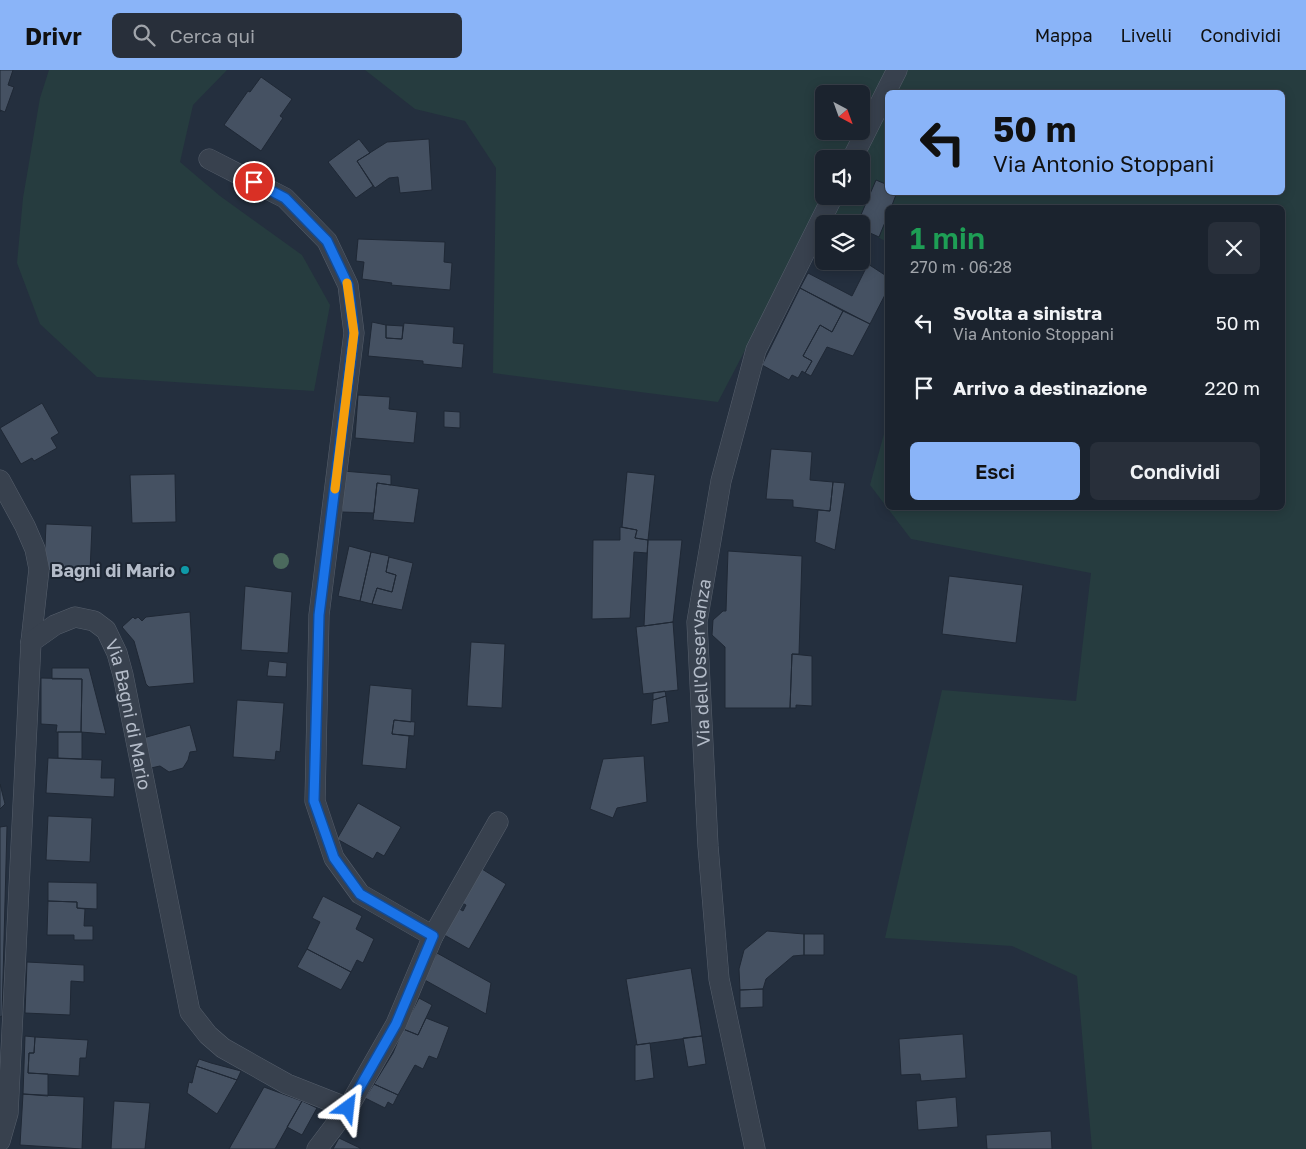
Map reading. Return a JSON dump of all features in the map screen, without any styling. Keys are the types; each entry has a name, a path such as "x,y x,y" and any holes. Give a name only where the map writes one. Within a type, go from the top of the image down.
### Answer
{"street":[{"path":"887,90 897,70"},
{"path":"857,150 885,94"},
{"path":"209,159 285,198 327,241 348,285 354,333 319,615 314,801 334,858 360,894 433,936"},
{"name":"Via dell'Osservanza","path":"756,1149 719,979 708,846 697,622 721,481 756,350 828,205"},
{"path":"0,480 25,526 37,556 39,569 31,642 8,1113 0,1141"},
{"name":"Via Bagni di Mario","path":"31,642 55,625 75,617 94,621 106,630 117,653 190,1012 208,1035 223,1048 287,1084 348,1108"},
{"path":"317,1149 348,1108 396,1024 433,936 498,822"}],"green space":[{"path":"49,70 227,70 193,105 180,162 220,196 302,255 330,305 314,391 97,377 40,324 17,263 23,198 40,98"},
{"path":"365,70 1306,70 1306,1149 1092,1149 1077,976 1012,946 885,938 942,690 1076,701 1091,573 911,539 889,510 1285,510 1285,205 885,205 885,241 870,233 870,215 838,215 819,208 718,402 493,373 496,168 465,121 415,109"},
{"path":"885,430 885,505 870,485"}],"building":[{"path":"0,70 13,70 8,85 14,87 5,112 0,110"},
{"path":"261,77 292,99 280,116 283,118 261,151 224,125 248,91 250,92"},
{"path":"359,139 370,153 357,161 373,186 356,198 328,162"},
{"path":"429,139 432,190 400,193 398,177 389,178 375,188 357,161 387,142"},
{"path":"876,180 885,184 885,195 896,195 892,205 885,205 885,222 879,237 870,233 870,215 861,215 865,205 870,205 870,194"},
{"path":"358,239 445,242 444,262 452,263 450,290 391,285 392,283 362,279 364,262 356,261"},
{"path":"870,265 885,275 885,295 870,324 800,288 808,273 852,296 865,270 870,270"},
{"path":"800,288 843,311 832,332 820,325 803,356 812,361 805,373 802,371 798,378 792,375 789,380 762,365"},
{"path":"843,311 870,324 853,356 827,347 811,376 805,373 812,361 803,356 820,325 832,332"},
{"path":"372,322 386,325 386,338 402,339 404,323 454,327 453,343 464,344 462,368 423,364 423,361 368,356"},
{"path":"386,325 403,326 402,339 386,338"},
{"path":"358,395 390,397 389,409 417,412 414,443 355,438"},
{"path":"42,403 59,433 51,438 57,448 34,461 32,458 21,464 0,428"},
{"path":"444,411 460,412 460,428 444,427"},
{"path":"771,449 812,452 810,480 833,482 830,511 793,507 793,500 766,499"},
{"path":"343,471 391,475 391,485 377,483 374,513 342,512"},
{"path":"627,472 655,475 648,540 635,538 637,530 622,527"},
{"path":"175,474 176,522 132,523 130,475"},
{"path":"833,482 845,483 835,550 815,542 818,510 830,511"},
{"path":"377,483 419,489 414,523 373,520"},
{"path":"46,524 92,526 90,572 74,571 74,575 61,575 61,571 44,570"},
{"path":"620,527 637,530 635,538 648,540 647,553 634,552 630,618 592,619 593,540 620,540"},
{"path":"648,540 682,540 673,622 644,626"},
{"path":"349,546 371,552 360,601 338,596"},
{"path":"728,551 802,556 799,654 792,654 790,708 725,708 725,647 712,635 713,620 723,611 726,611"},
{"path":"371,552 389,556 386,572 396,575 392,592 377,588 372,604 360,601"},
{"path":"389,557 413,563 402,610 372,604 377,588 392,592 396,575 386,572"},
{"path":"949,576 1023,585 1016,643 942,634"},
{"path":"245,586 292,592 288,653 241,650"},
{"path":"190,612 194,683 149,687 146,684 134,641 122,627 133,617 135,619 138,617 142,621 146,617"},
{"path":"673,622 678,690 643,694 636,627"},
{"path":"471,642 505,644 502,708 467,706"},
{"path":"792,654 812,656 812,706 796,705 796,708 790,708"},
{"path":"269,661 287,663 286,677 267,676"},
{"path":"52,668 89,668 106,734 81,732 82,679 52,679"},
{"path":"41,678 82,679 81,732 56,732 57,725 41,724"},
{"path":"370,685 412,689 411,722 394,720 392,734 409,736 406,769 362,765"},
{"path":"665,691 666,696 653,700 653,693"},
{"path":"666,696 669,722 651,725 653,700"},
{"path":"237,700 284,703 280,752 276,751 275,760 233,757"},
{"path":"394,720 415,722 414,736 392,734"},
{"path":"190,725 197,751 190,752 183,768 169,772 160,766 151,768 143,738"},
{"path":"58,732 82,732 82,759 58,758"},
{"path":"644,756 647,802 617,808 613,818 590,809 603,759"},
{"path":"48,758 102,760 101,778 115,778 114,797 46,793"},
{"path":"0,784 5,804 0,809"},
{"path":"358,803 401,827 384,856 377,852 373,859 337,839"},
{"path":"48,816 92,818 90,862 46,860"},
{"path":"7,826 2,1016 0,1017 0,827"},
{"path":"482,869 506,884 469,949 439,932 454,906 463,911 466,905 462,903"},
{"path":"48,882 97,883 97,909 77,908 77,902 48,901"},
{"path":"323,896 362,916 356,929 374,939 363,963 357,960 351,972 307,949 320,922 312,918"},
{"path":"48,901 77,902 77,908 85,909 84,926 93,926 93,940 74,940 74,935 47,935"},
{"path":"767,931 804,934 804,955 793,956 766,979 763,989 740,990 739,969 744,950"},
{"path":"804,934 824,934 824,955 804,955"},
{"path":"307,949 351,972 341,990 297,967"},
{"path":"437,953 491,983 486,1014 423,979"},
{"path":"27,962 84,965 84,982 71,981 70,1015 25,1013"},
{"path":"691,968 702,1036 637,1045 626,979"},
{"path":"763,989 763,1007 740,1008 740,990"},
{"path":"419,998 432,1005 418,1035 403,1029"},
{"path":"426,1018 449,1027 437,1059 429,1056 423,1069 415,1065 398,1095 374,1084 393,1053 403,1029 418,1035"},
{"path":"963,1034 966,1078 921,1081 920,1074 901,1075 899,1039"},
{"path":"25,1036 35,1037 34,1053 29,1053 28,1073 48,1074 48,1096 23,1094"},
{"path":"702,1036 706,1064 688,1067 683,1038"},
{"path":"35,1037 88,1040 86,1058 80,1058 79,1076 28,1073 29,1053 34,1053"},
{"path":"650,1043 654,1078 635,1081 635,1045"},
{"path":"199,1059 241,1071 237,1080 196,1066"},
{"path":"196,1066 237,1080 217,1114 187,1093 189,1082 192,1083"},
{"path":"374,1084 398,1095 393,1105 388,1102 385,1108 365,1098"},
{"path":"264,1087 302,1101 275,1149 229,1149"},
{"path":"23,1094 84,1097 82,1149 20,1145"},
{"path":"956,1097 958,1127 918,1130 916,1101"},
{"path":"114,1101 150,1103 145,1149 111,1149"},
{"path":"302,1101 317,1108 302,1135 287,1127"},
{"path":"1051,1131 1052,1149 987,1149 986,1135"},
{"path":"339,1138 360,1148 360,1149 333,1149"}],"slow traffic":[{"path":"335,489 354,333 347,283"}],"place":[{"name":"Bagni di Mario","path":"185,570"}],"route":[{"path":"254,182 285,198 327,241 348,285 354,333 319,615 314,801 334,858 360,894 433,936 396,1024 348,1108"}]}
